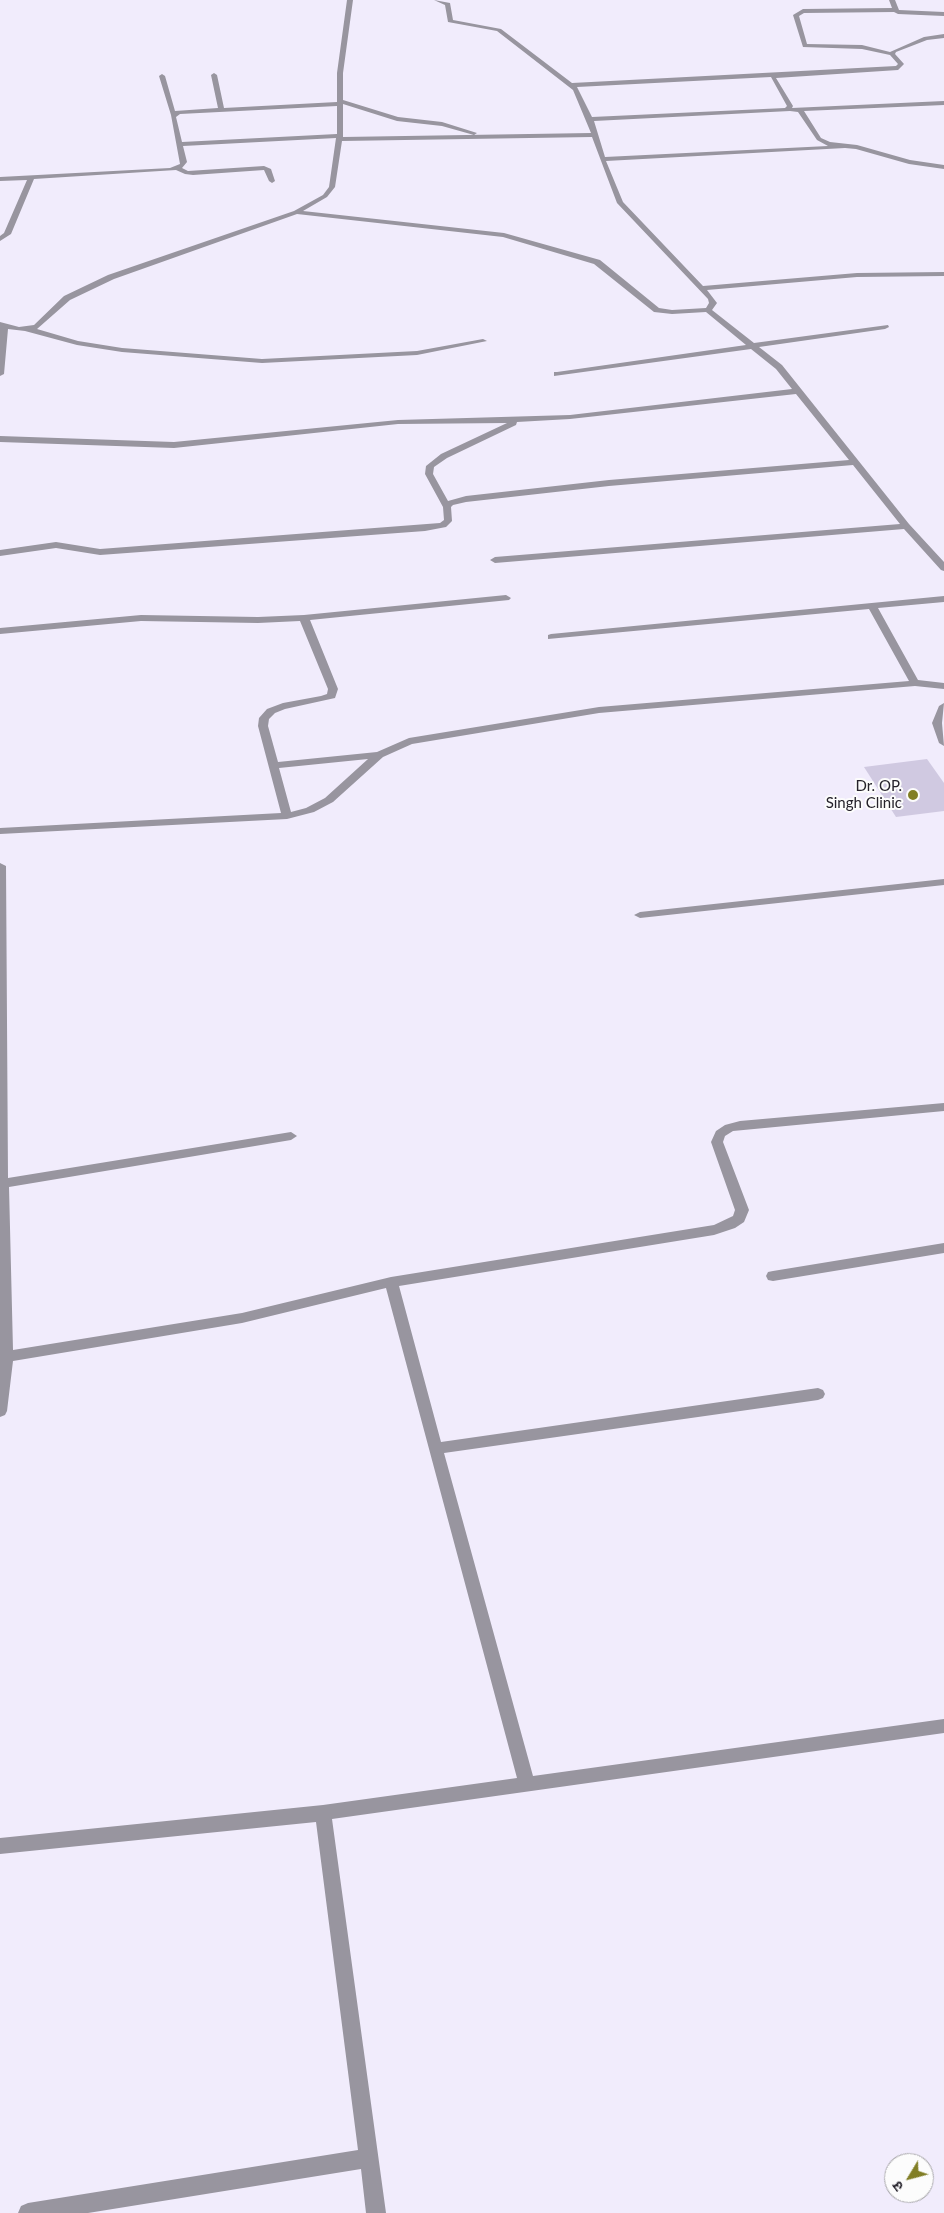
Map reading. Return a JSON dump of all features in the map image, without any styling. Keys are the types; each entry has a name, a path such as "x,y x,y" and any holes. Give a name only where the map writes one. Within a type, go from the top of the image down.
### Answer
{"street":[{"path":"28,329 41,324 67,298 130,269 296,212 324,196 332,187 339,137 343,44 350,0"},
{"path":"437,0 448,4 448,18 450,21 499,30 579,93 590,120 602,159 625,210 701,288 713,303 708,310"},
{"path":"892,0 895,10"},
{"path":"571,85 898,68 901,64 892,54 862,47 805,46 796,15 804,11 895,10 906,13 944,14"},
{"path":"892,54 897,49 926,38 944,36"},
{"path":"214,75 222,109"},
{"path":"776,75 773,78 790,106 787,110"},
{"path":"0,179 156,172 184,165 174,114 162,76"},
{"path":"174,114 186,111 339,103 391,117 442,124 484,137"},
{"path":"590,120 798,109 944,104"},
{"path":"798,109 820,139 842,147"},
{"path":"180,144 339,137 595,135"},
{"path":"602,159 857,147 909,162 944,166"},
{"path":"178,168 182,172 193,173 264,168 268,169 272,181"},
{"path":"0,240 7,234 32,177"},
{"path":"296,212 504,235 597,262 657,310 672,312 698,309 708,310 779,367 906,526 942,564"},
{"path":"701,288 857,275 944,274"},
{"path":"0,374 2,325 28,329 104,348 189,357 262,361 417,353 483,341"},
{"path":"557,374 885,327"},
{"path":"0,439 174,444 398,422 570,417 797,391"},
{"path":"0,553 56,545 100,552 430,528 448,521 447,507 429,474 430,466 444,456 518,420"},
{"path":"447,507 458,501 476,498 609,483 854,462"},
{"path":"495,560 906,526"},
{"path":"0,632 141,618 258,620 304,618 506,598"},
{"path":"551,637 944,599"},
{"path":"873,607 915,683"},
{"path":"287,816 263,726 264,718 271,711 283,706 331,696 333,689 304,618"},
{"path":"0,831 287,816 310,810 329,800 379,755 394,746 408,741 599,710 915,683 944,686"},
{"path":"944,706 938,723 944,743"},
{"path":"274,765 379,755"},
{"path":"0,866 1,1184 6,1357 0,1411"},
{"path":"640,915 944,882"},
{"path":"6,1357 242,1318 392,1282 714,1230 730,1225 739,1219 742,1210 717,1142 720,1134 729,1128 740,1124 944,1107"},
{"path":"1,1184 290,1136"},
{"path":"773,1276 944,1248"},
{"path":"392,1282 527,1785"},
{"path":"437,1448 818,1394"},
{"path":"0,1846 323,1813 944,1726"},
{"path":"323,1813 376,2213"},
{"path":"28,2213 368,2158"}],"building":[{"path":"927,759 944,783 944,811 896,817 864,767"}],"place":[{"name":"Dr. OP. Singh Clinic","path":"913,795"}]}
